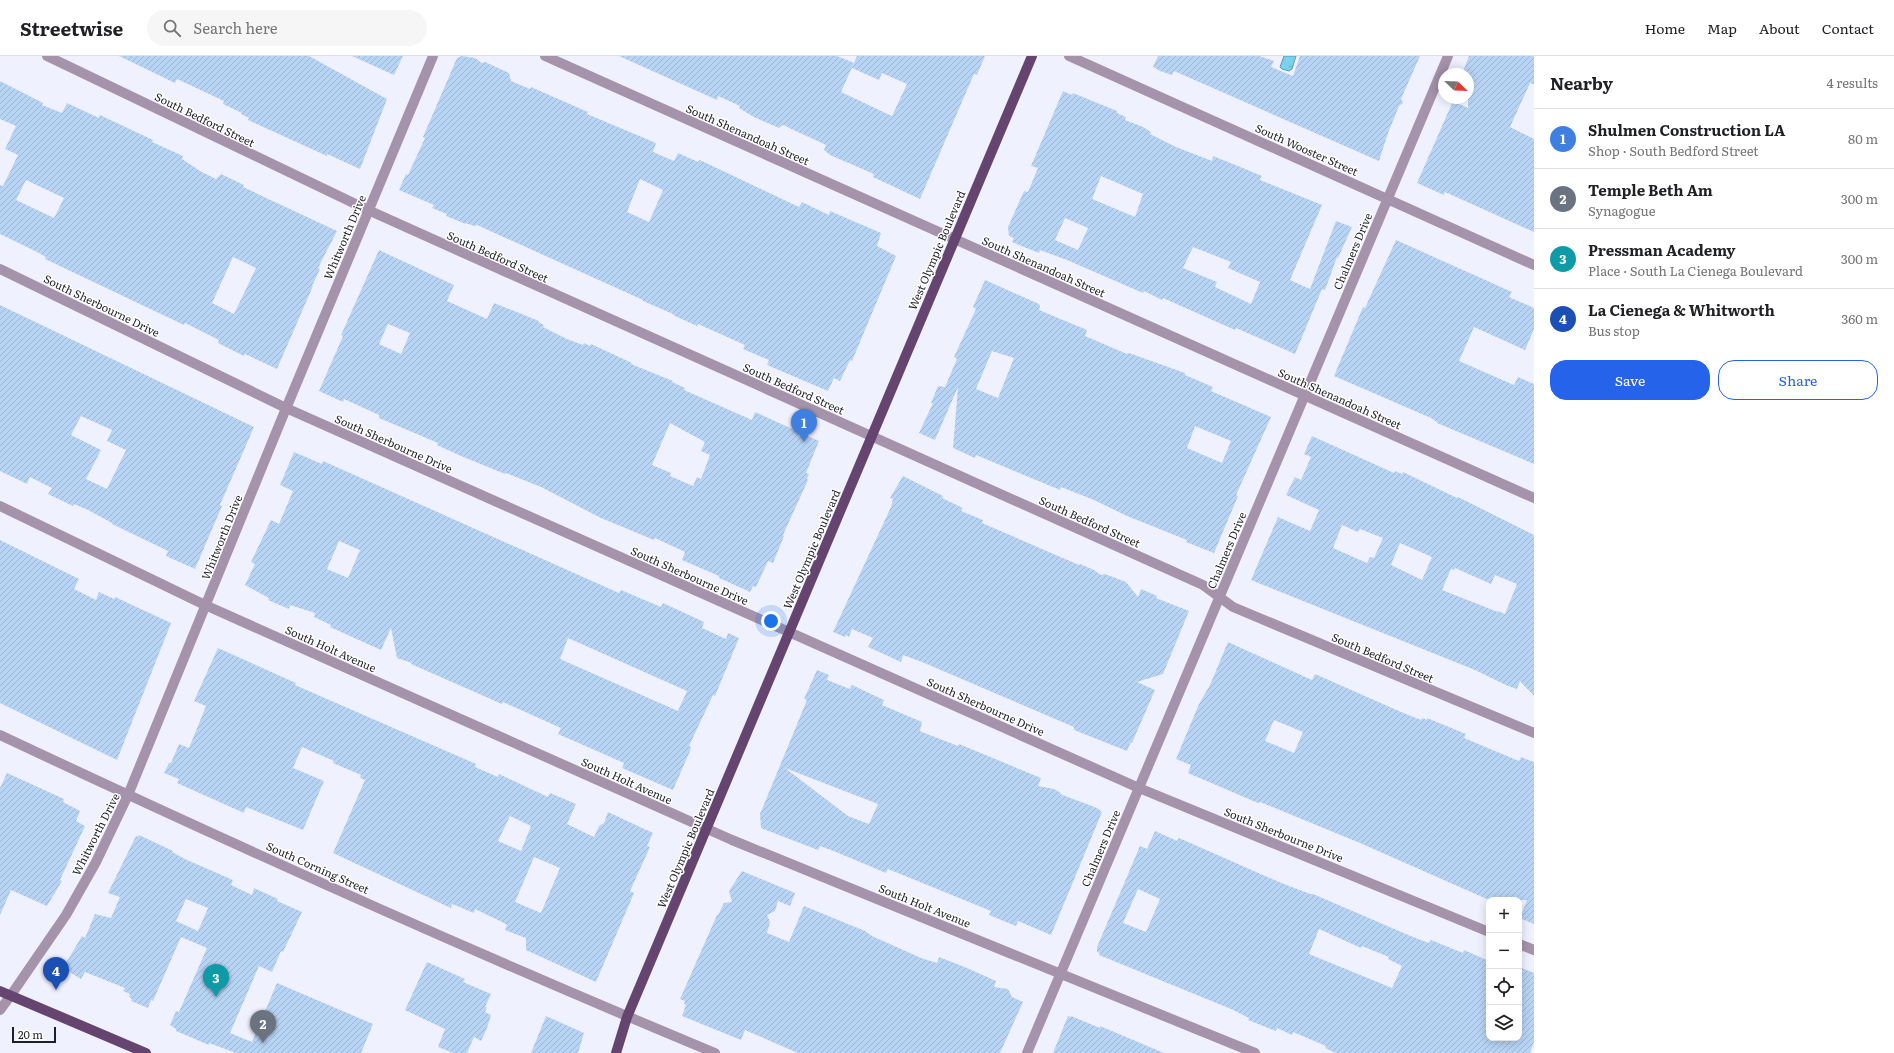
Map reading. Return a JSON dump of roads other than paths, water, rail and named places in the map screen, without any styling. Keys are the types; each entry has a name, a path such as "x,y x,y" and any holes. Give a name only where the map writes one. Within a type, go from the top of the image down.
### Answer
{"main road":[{"name":"West Olympic Boulevard","path":"616,1053 628,1017 706,829 1032,56"},
{"path":"0,991 146,1053"}],"street":[{"name":"South Bedford Street","path":"48,56 368,210 1203,585 1233,607 1534,733"},
{"name":"Whitworth Drive","path":"0,1010 66,915 96,862 128,796 286,408 433,56"},
{"name":"South Shenandoah Street","path":"545,56 1534,498"},
{"name":"South Wooster Street","path":"1069,56 1388,198 1534,265"},
{"name":"Chalmers Drive","path":"1027,1053 1448,56"},
{"name":"South Sherbourne Drive","path":"0,269 286,408 1139,788 1486,931"},
{"name":"South Holt Avenue","path":"0,506 205,605 706,829 1255,1053"},
{"name":"South Corning Street","path":"0,735 128,796 628,1017 715,1053"},
{"path":"1522,945 1534,950"}],"water":[{"path":"1284,56 1296,56 1292,69 1289,71 1280,67"}],"place":[{"name":"Shulmen Construction LA","path":"804,442"},
{"name":"La Cienega & Whitworth","path":"56,990"},
{"name":"Pressman Academy","path":"216,997"},
{"name":"Temple Beth Am","path":"263,1043"}]}
